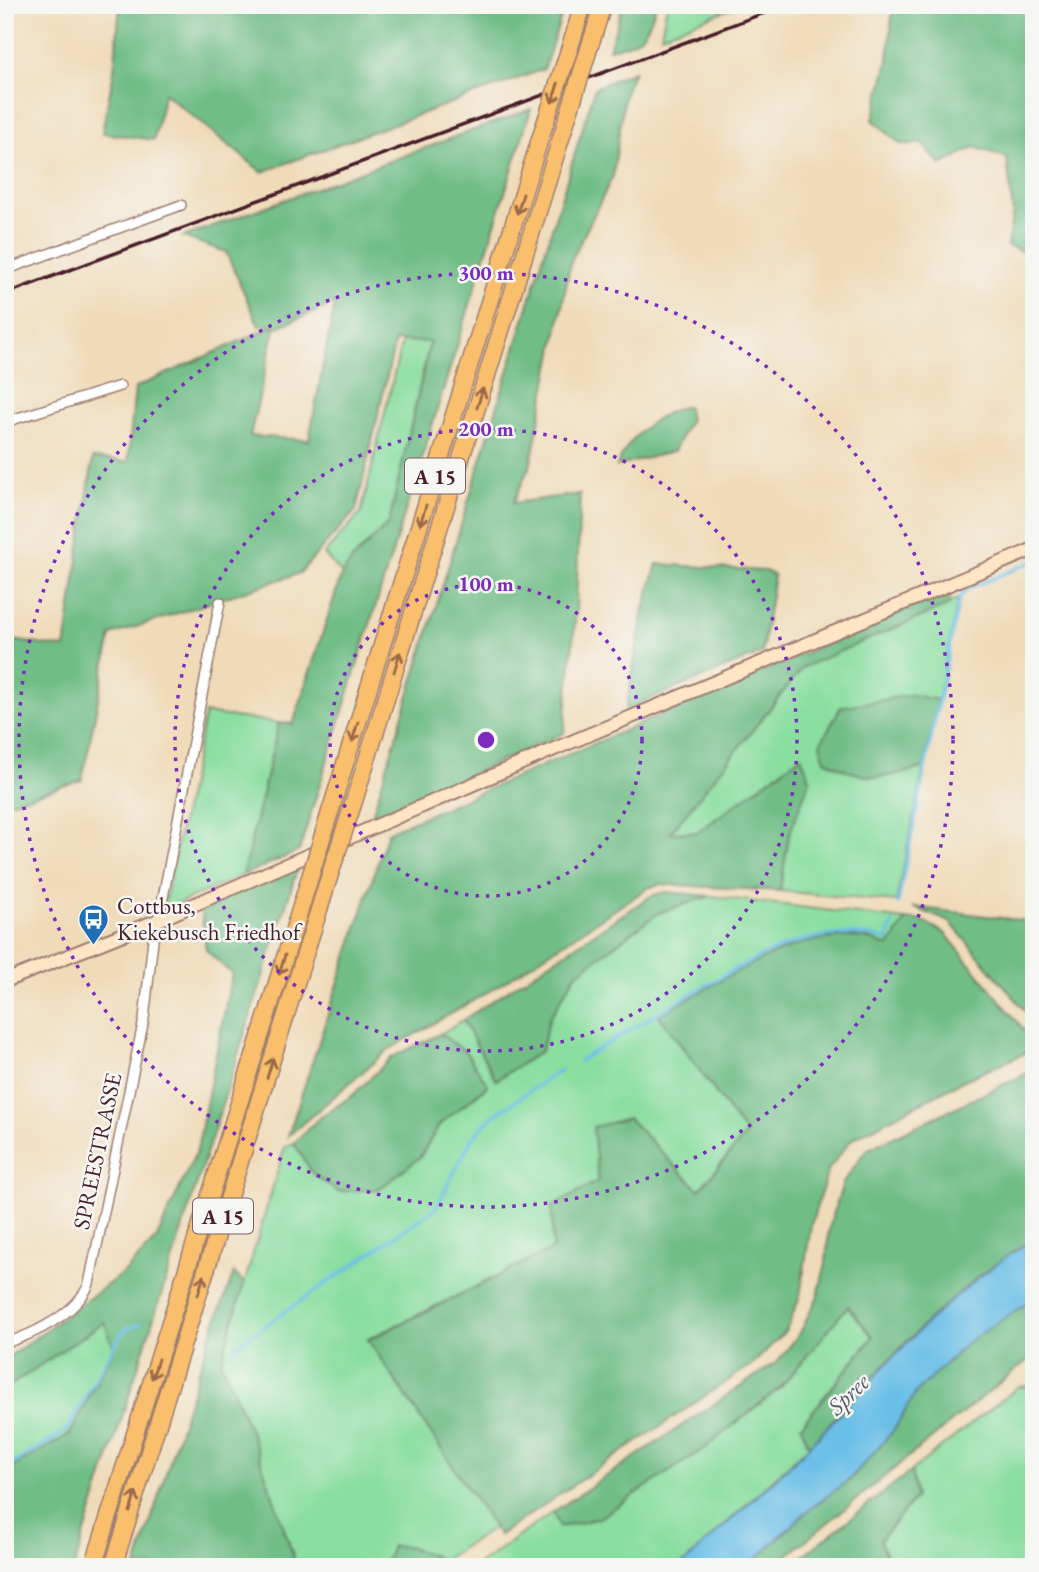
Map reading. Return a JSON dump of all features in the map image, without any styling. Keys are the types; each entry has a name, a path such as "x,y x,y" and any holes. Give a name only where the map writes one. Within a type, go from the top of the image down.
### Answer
{"highway":[{"name":"A 15","path":"93,1567 583,5"},
{"name":"A 15","path":"113,1567 603,5"}],"street":[{"path":"5,270 181,205"},
{"path":"5,422 120,386"},
{"path":"5,981 156,921 1034,549"},
{"name":"SPREESTRASSE","path":"5,1343 25,1336 74,1306 83,1297 89,1284 144,1018 156,921 220,602"}],"green space":[{"path":"120,5 565,5 544,69 262,172 164,93 154,140 102,133 114,71"},
{"path":"623,5 656,5 646,31 641,36 629,44 609,49"},
{"path":"667,5 740,5 661,35"},
{"path":"893,5 1034,5 1034,255 1007,246 1013,213 1007,158 974,147 941,165 922,144 900,144 873,120 888,61"},
{"path":"634,71 625,92 613,176 571,261 531,463 513,503 580,494 576,611 564,733 371,819 595,88"},
{"path":"531,109 299,851 243,875 279,723 293,724 342,574 389,523 430,342 395,341 356,510 300,573 111,635 82,780 5,804 5,639 65,648 93,458 128,462 135,388 276,325 259,326 226,252 183,237","holes":["335,303 309,440 250,436 275,328"]},
{"path":"402,341 430,341 389,523 342,574 324,554 361,513"},
{"path":"687,406 690,419 674,451 617,466 628,446 645,428 665,414"},
{"path":"657,564 765,571 774,575 762,653 626,709 643,613"},
{"path":"949,591 949,605 803,667 670,833 698,832 801,756 810,779 789,835 780,891 659,884 648,888 493,989 388,1050 288,1136 388,832"},
{"path":"958,599 938,700 911,695 825,760 851,772 873,777 896,775 924,767 896,902 780,891 789,835 810,779 801,756 698,832 670,833 803,667"},
{"path":"911,695 938,700 924,767 896,775 873,777 851,772 825,760 820,744 841,707"},
{"path":"205,713 279,723 243,875 163,910"},
{"path":"299,864 74,1567 5,1567 5,1506 14,1501 5,1484 5,1472 70,1434 114,1348 104,1322 5,1389 5,1360 126,1271 157,1238 197,1150 232,974 206,950 201,909"},
{"path":"665,892 710,896 658,913 576,974 549,1019 541,1051 496,1080 463,1020 651,896"},
{"path":"710,896 906,920 889,947 865,938 659,1015 746,1134 699,1191 628,1118 598,1182 552,1206 553,1249 368,1339 494,1528 443,1560 408,1546 384,1561 384,1567 297,1567 253,1438 221,1362 285,1146 294,1143 314,1174 420,1157 440,1124 488,1086 465,1051 440,1034 463,1020 496,1080 541,1051 549,1019 576,974 658,913"},
{"path":"913,907 1034,922 1034,1021 950,922"},
{"path":"906,920 921,920 945,933 1034,1042 1034,1049 960,1082 852,1139 828,1170 811,1225 800,1296 786,1331 754,1363 499,1535 368,1340 553,1249 552,1206 598,1181 593,1127 628,1118 699,1190 746,1134 659,1015 783,950 836,937 870,939 889,946"},
{"path":"440,1034 465,1051 488,1085 440,1124 420,1157 379,1189 338,1192 313,1174 294,1143 318,1119 353,1095 392,1057"},
{"path":"1034,1070 1034,1239 971,1283 942,1308 887,1362 809,1446 801,1426 873,1337 848,1306 782,1386 705,1448 599,1518 559,1527 553,1512 777,1362 800,1333 817,1298 826,1263 829,1229 843,1183 866,1150"},
{"path":"234,1273 244,1283 221,1362 253,1438 297,1567 136,1567 207,1345"},
{"path":"1034,1298 1034,1355 773,1567 748,1567 806,1512 850,1479 894,1430 916,1392 967,1343"},
{"path":"847,1306 873,1337 801,1426 809,1446 680,1567 475,1567 553,1512 560,1527 599,1518 705,1448 782,1386"},
{"path":"104,1322 114,1348 70,1434 5,1472 5,1389"},
{"path":"1034,1385 1034,1567 890,1567 880,1540 916,1497 911,1471 1018,1387"},
{"path":"911,1471 916,1497 880,1540 890,1567 789,1567"},
{"path":"392,1546 408,1546 443,1560 446,1567 384,1567"}],"water":[{"path":"1034,1239 1034,1298 967,1343 916,1392 894,1430 850,1479 806,1512 748,1567 680,1567 796,1459 944,1307 1002,1260"}],"waterway":[{"path":"898,903 959,599 966,590 1034,561"},
{"path":"579,1061 639,1024 766,954 813,938 837,935 862,935 887,940 893,923"},
{"path":"234,1347 436,1208 471,1140 492,1117 560,1070"},
{"path":"5,1469 66,1431 121,1334 130,1327 141,1324"}],"railway":[{"path":"5,294 786,5"}],"place":[{"name":"Cottbus, Kiekebusch Friedhof","path":"94,946"}],"water label":[{"name":"Spree","path":"848,1394"}]}
